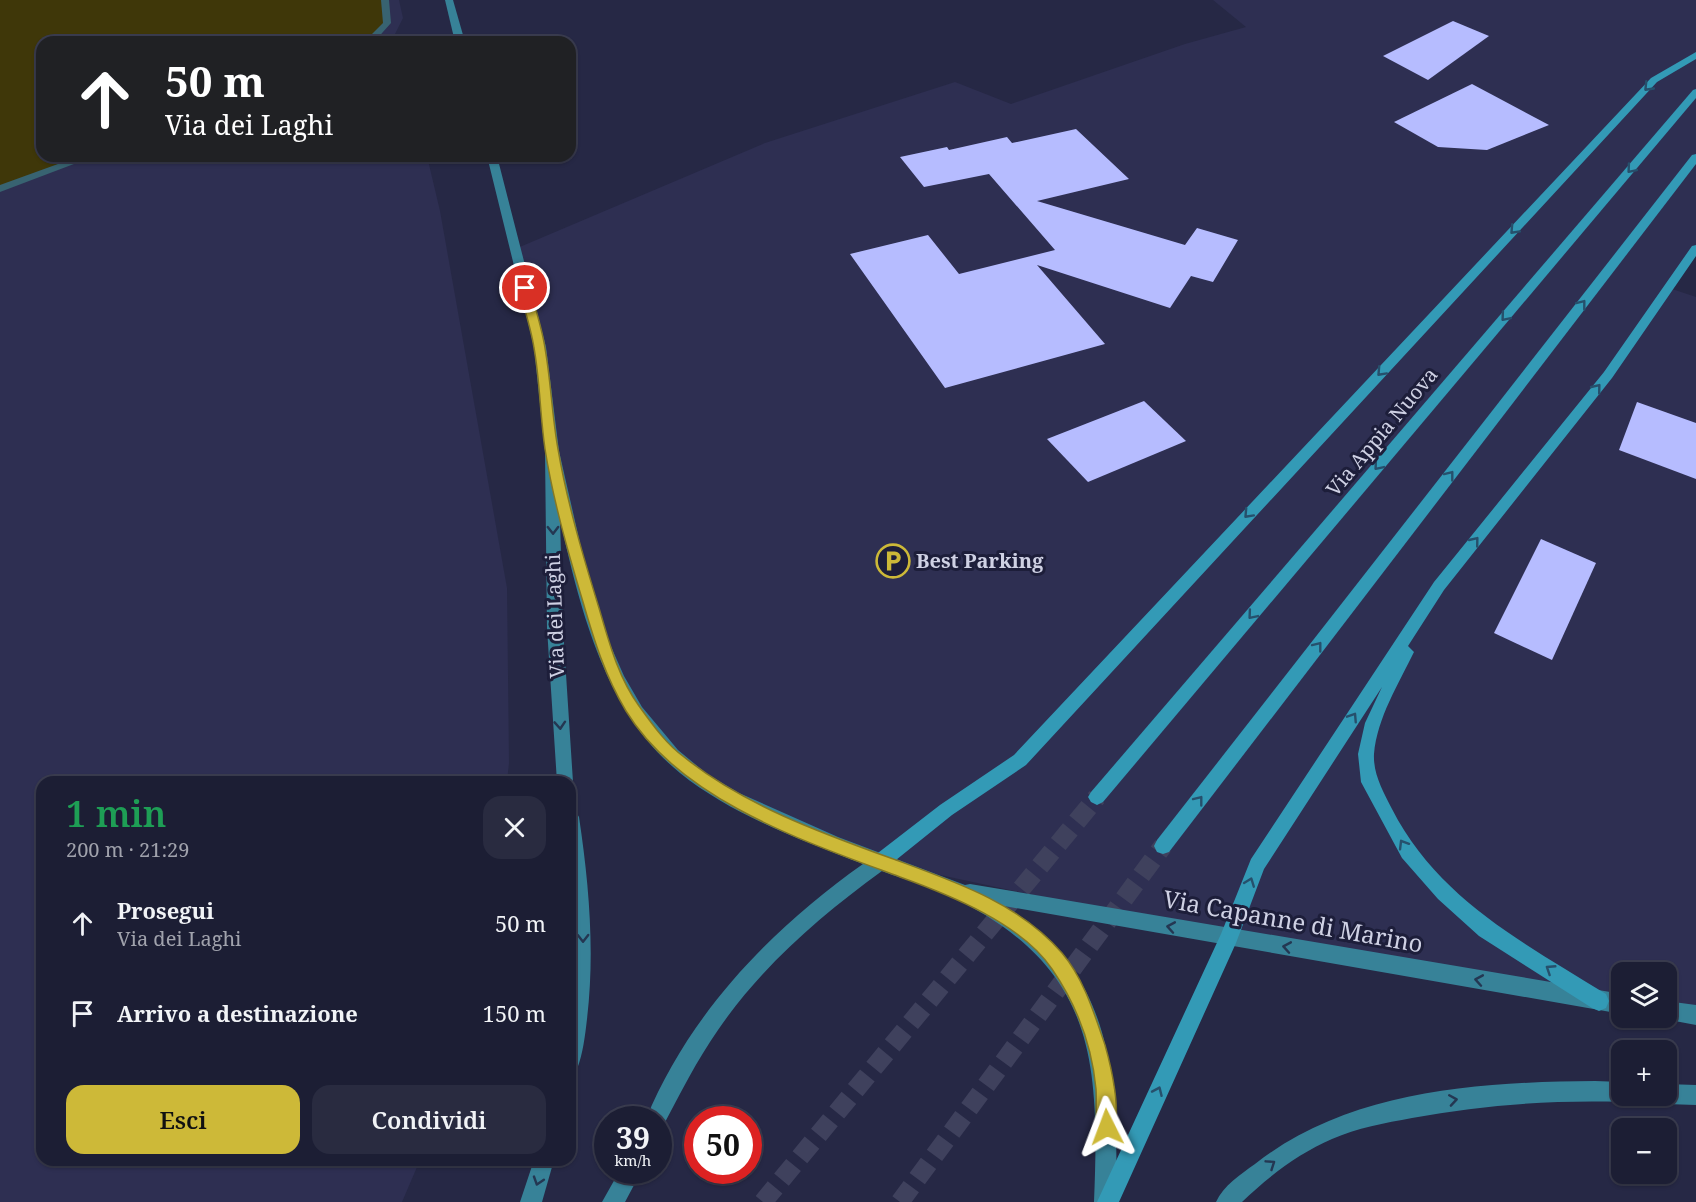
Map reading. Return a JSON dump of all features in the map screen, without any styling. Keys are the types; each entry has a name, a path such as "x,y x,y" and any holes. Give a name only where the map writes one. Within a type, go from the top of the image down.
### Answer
{"main road":[{"path":"449,0 458,36"},
{"path":"663,1106 693,1051 737,990 804,921 845,886 946,810 1020,759 1654,80 1696,55"},
{"name":"Via Appia Nuova","path":"1097,797 1696,92"},
{"path":"1163,846 1696,157"},
{"name":"Via dei Laghi","path":"494,162 540,347 552,450 555,628 565,776"},
{"path":"1107,1202 1229,937 1257,865 1439,586 1608,375 1696,248"},
{"name":"Via dei Laghi","path":"552,450 579,567 600,641 609,664 645,726 677,761 720,791 801,831 955,889"},
{"path":"1439,586 1373,723 1366,754 1370,782 1408,852 1444,893 1486,930 1599,1001"},
{"path":"576,868 583,927 582,984 576,1023"},
{"path":"955,889 986,905 1024,930 1056,960 1081,1000 1093,1031 1105,1088 1108,1146 1107,1202"},
{"name":"Via Capanne di Marino","path":"955,889 1611,1003"},
{"path":"1677,1012 1696,1015"},
{"path":"1227,1202 1257,1174 1314,1136 1369,1116 1457,1099 1573,1090 1611,1092"},
{"path":"1677,1094 1696,1095"},
{"path":"531,1202 542,1166"},
{"path":"613,1202 624,1184"}],"lane":[{"path":"375,36 387,23 385,0"},
{"path":"0,189 74,162"}],"shaded area":[{"path":"0,0 399,0 403,18 394,36 36,36 36,162 428,162 440,211 507,588 509,763 508,776 36,776 36,1166 417,1166 402,1202 0,1202"},
{"path":"0,0 385,0 387,23 375,36 36,36 36,162 74,162 0,189"},
{"path":"1213,0 1696,0 1696,248 1669,288 1696,297 1696,1015 1677,1012 1677,962 1611,962 1611,1002 1229,937 880,862 750,807 645,726 600,641 579,567 540,347 515,249 765,143 955,82 1011,104 1185,44 1246,27"}],"building":[{"path":"1453,21 1489,36 1428,80 1383,56"},
{"path":"1472,84 1549,125 1487,150 1438,147 1394,122"},
{"path":"1076,129 1129,179 1037,201 1185,245 1197,228 1238,240 1213,282 1191,276 1170,308 1037,265 1105,344 945,388 850,254 928,235 959,274 1055,250 989,174 924,187 900,157 947,147 949,150 1007,137 1012,143"},
{"path":"1144,401 1186,441 1088,482 1047,439"},
{"path":"1637,402 1696,423 1696,479 1619,450"},
{"path":"1541,539 1596,563 1552,660 1494,633"}],"tunnel":[{"path":"763,1202 1097,797"},
{"path":"900,1202 1163,846"}],"place":[{"name":"Best Parking","path":"893,561"}],"route":[{"path":"525,288 540,347 552,450 579,567 600,641 632,708 659,743 677,761 720,791 801,831 955,889 986,905 1024,930 1048,951 1064,970 1081,1000 1093,1031 1105,1088 1107,1127"}]}
